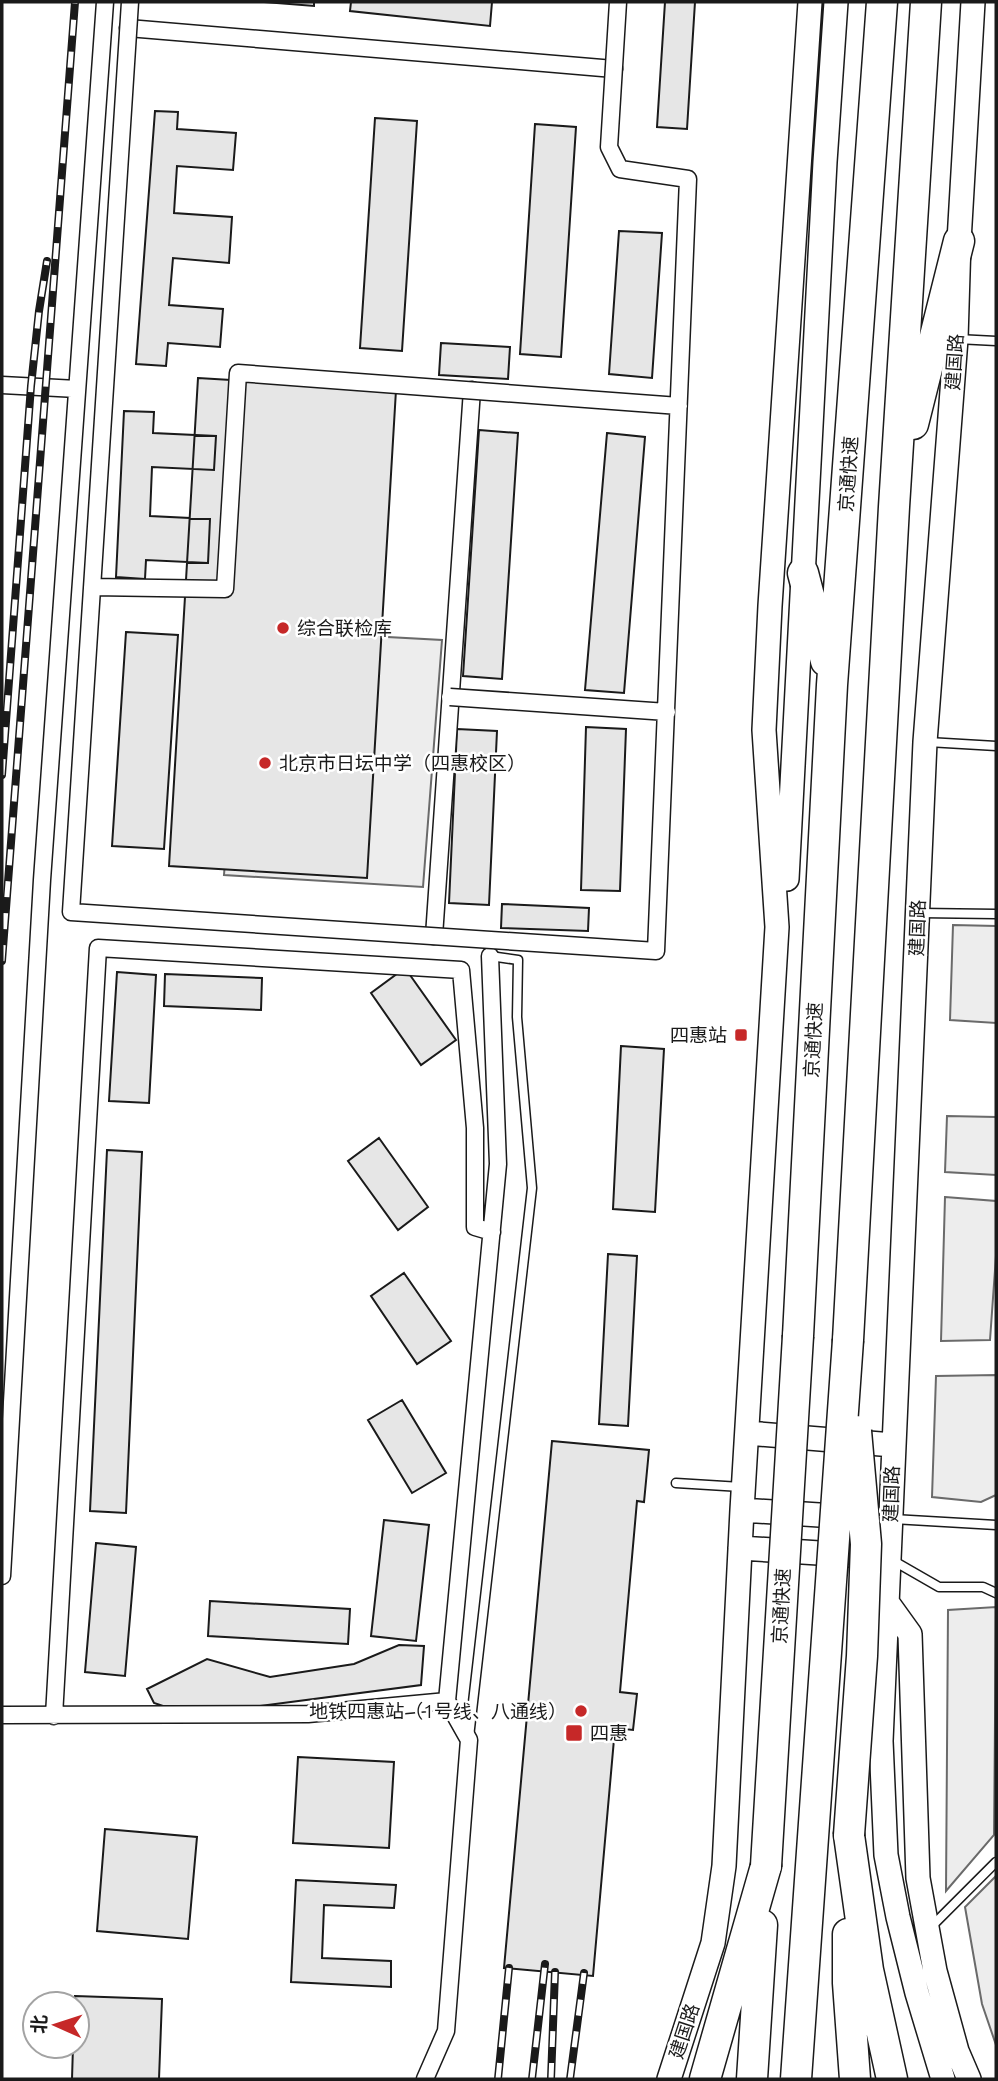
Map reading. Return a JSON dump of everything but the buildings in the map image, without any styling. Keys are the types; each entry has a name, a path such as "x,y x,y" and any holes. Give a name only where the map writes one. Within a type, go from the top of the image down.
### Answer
{"highway":[{"name":"京通快速","path":"751,2079 798,1336 832,685 882,2"},
{"path":"796,2079 848,1340 894,507 926,2"},
{"path":"894,507 959,241"},
{"path":"803,573 832,685"},
{"path":"848,1340 866,1544 862,1656 849,1835 848,1983 855,2079"},
{"path":"849,1835 868,1970 892,2079"},
{"path":"705,2079 766,1866"}],"main road":[{"path":"810,2 764,730 777,927 740,1548 888,1557"},
{"path":"777,927 786,882 836,2"},
{"name":"建国路","path":"943,2079 916,1993 886,1855 881,1741 925,742 956,340 973,2"},
{"path":"747,1433 893,1445"},
{"path":"743,1498 890,1519"},
{"name":"建国路","path":"668,2079 713,1943 724,1866 740,1548"},
{"path":"887,1602 910,1634 918,1878 935,1971 957,2051 969,2079"}],"street":[{"path":"2,1576 42,880 105,2"},
{"path":"130,2 71,912 656,951 688,179 620,169 609,147 618,2"},
{"path":"128,28 614,69"},
{"path":"92,587 225,589 238,373 678,406"},
{"path":"2,385 77,389"},
{"path":"433,936 472,390"},
{"path":"450,697 667,712"},
{"path":"54,1716 98,948 461,970 475,1128 475,1227 492,1232"},
{"path":"425,2079 446,2031 469,1740 447,1701 498,1164 490,956"},
{"path":"2,1715 308,1714 447,1701"}],"lane":[{"path":"956,340 996,341"},
{"path":"925,742 996,746"},
{"path":"917,913 996,914"},
{"path":"469,1740 532,1188 517,1017 517,960 490,956"},
{"path":"676,1483 743,1498"},
{"path":"890,1519 996,1525"},
{"path":"888,1557 939,1587 983,1587 996,1593"},
{"path":"929,1929 996,1862"}],"shaded area":[{"path":"242,629 442,640 423,887 224,875"},
{"path":"953,925 996,926 996,1023 950,1020"},
{"path":"947,1116 996,1117 996,1175 945,1172"},
{"path":"945,1197 996,1201 996,1256 990,1340 941,1341"},
{"path":"996,1375 996,1495 981,1502 932,1497 936,1376"},
{"path":"996,1607 994,1835 946,1891 948,1610"},
{"path":"996,1876 996,2045 982,2004 965,1907"}],"railway":[{"path":"2,961 75,2"},
{"path":"2,775 31,386 47,261"},
{"path":"532,2079 545,1964"},
{"path":"498,2079 509,1968"},
{"path":"551,2079 555,1972"},
{"path":"570,2079 584,1973"}],"place":[{"name":"综合联检库","path":"283,628"},
{"name":"北京市日坛中学（四惠校区）","path":"265,763"},
{"name":"四惠站","path":"741,1035"},
{"name":"地铁四惠站（1号线、八通线）","path":"581,1711"},
{"name":"四惠","path":"574,1733"}]}
